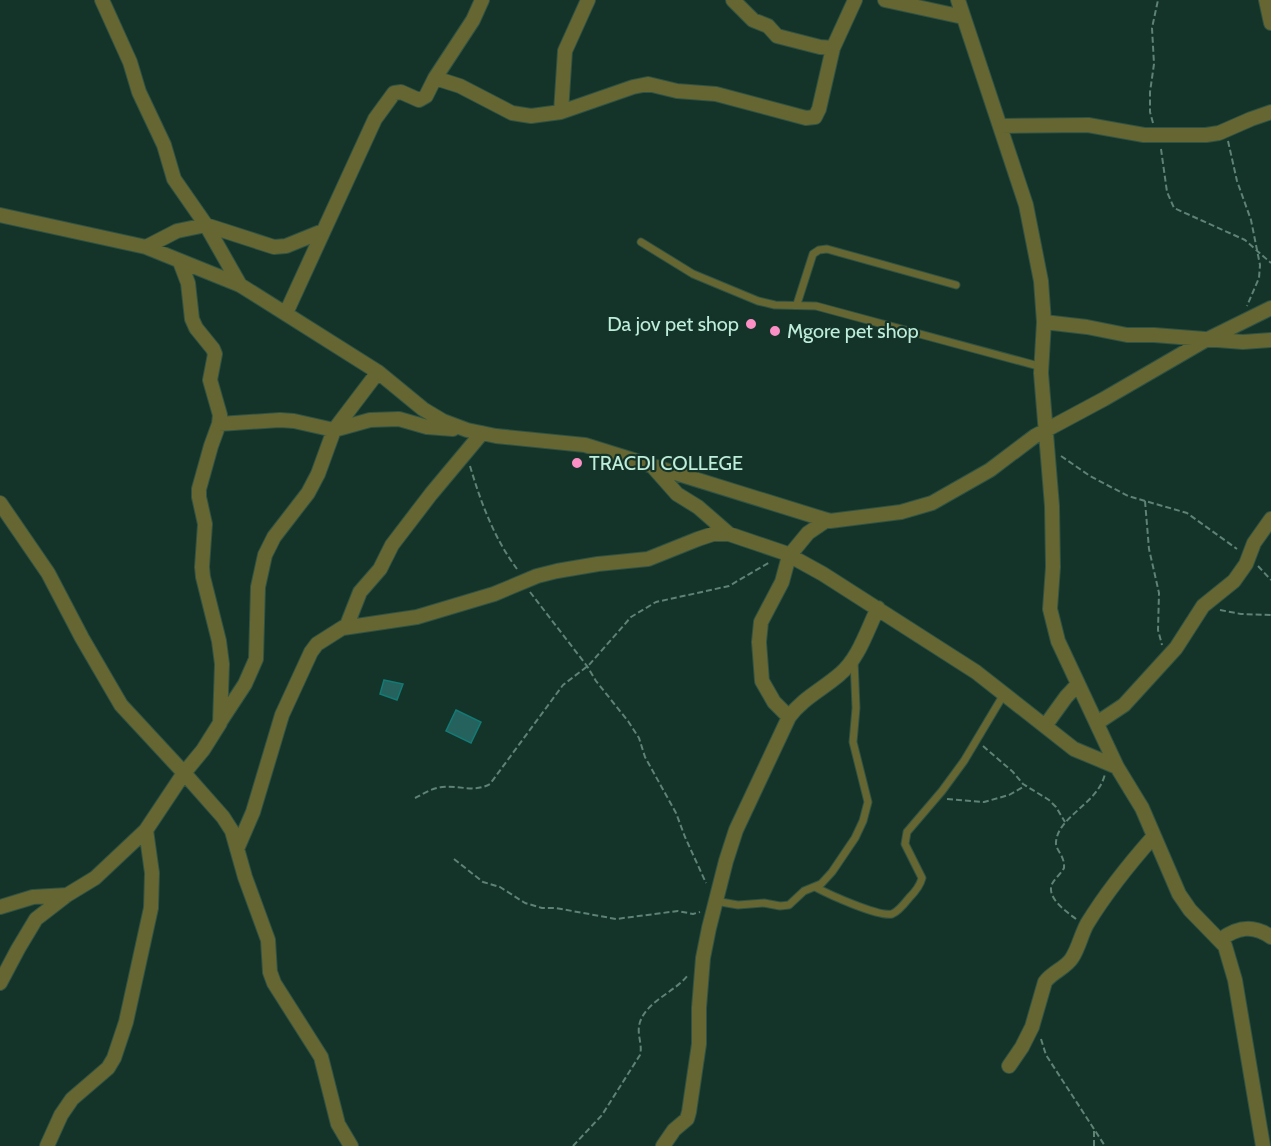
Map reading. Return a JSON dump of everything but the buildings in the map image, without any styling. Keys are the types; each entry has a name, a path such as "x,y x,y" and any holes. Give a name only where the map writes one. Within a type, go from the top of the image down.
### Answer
{"street":[{"path":"102,0 130,62 139,93 164,145 174,179 206,225 240,285"},
{"path":"286,313 375,119 394,93 401,92 419,100 426,96 435,78 473,20 482,0"},
{"path":"561,112 565,51 588,0"},
{"path":"733,0 753,20 768,26 777,36 833,48"},
{"path":"435,78 460,86 512,113 531,116 561,112 648,84 677,91 716,94 806,118 815,117 819,109 833,48 855,0"},
{"path":"885,0 963,17"},
{"path":"958,0 1026,205 1041,281 1044,322 1041,367 1052,506 1051,616 1058,641 1097,723 1112,765 1142,808 1179,894 1190,910 1225,946 1230,958 1263,1146"},
{"path":"1266,0 1271,23"},
{"path":"1001,126 1088,125 1144,135 1206,135 1227,130 1271,112"},
{"path":"0,215 146,247 240,285 378,372 423,410 467,430"},
{"path":"146,247 177,231 206,225 274,247 286,246 323,231"},
{"path":"180,262 188,283 192,319 215,354 210,377 220,415 219,424 201,482 199,496 205,524 202,567 205,589 219,641 222,664 220,723"},
{"path":"219,424 280,420 334,430 370,420 399,419 427,427 585,445 836,521 901,512 932,503 990,470 1046,431 1204,341 1271,308"},
{"path":"1044,322 1087,327 1120,335 1164,336 1204,341 1271,340"},
{"path":"0,983 36,919 67,895 95,878 146,830 184,773 203,750 245,684 256,659 258,587 265,555 274,537 308,493 318,474 334,430 378,372"},
{"path":"344,628 350,620 360,592 380,569 392,545 482,433"},
{"path":"653,466 677,494 698,507 729,534"},
{"path":"0,503 48,573 121,705 223,817 232,831 245,877 268,940 270,972 274,983 321,1056 338,1124 351,1146"},
{"path":"1097,723 1124,705 1184,638 1203,606 1234,581 1254,543 1271,519"},
{"path":"789,717 774,702 762,681 759,642 761,622 782,582 787,554 808,533 827,520"},
{"path":"237,849 253,812 282,715 305,664 317,644 344,628 417,617 494,594 537,576 573,568 648,559 713,534 729,534 787,554 878,608 976,672 1079,752 1112,765"},
{"path":"663,1146 669,1136 687,1119 689,1112 699,1044 699,1008 704,958 715,902 736,830 789,717 806,699 840,674 854,657 878,608"},
{"path":"1044,726 1078,684"},
{"path":"47,1146 61,1115 72,1100 108,1068 114,1058 126,1022 151,908 152,873 146,830"},
{"path":"1009,1066 1022,1047 1035,1020 1044,982 1070,961 1087,925 1154,836"},
{"path":"0,907 33,897 67,895"},
{"path":"1220,940 1242,928 1258,929 1271,938"}],"lane":[{"path":"641,242 693,274 749,297 775,305 797,304 834,310 1041,367"},
{"path":"797,304 813,254 827,249 956,285"},
{"path":"715,902 738,905 764,903 789,905 804,891 821,884 855,838 867,807 865,787 853,742 856,708 854,657"},
{"path":"815,887 843,901 887,914 895,912 911,897 921,882 919,872 904,844 904,838 964,761 1004,694"}],"path":[{"path":"1158,0 1152,28 1154,64 1149,102 1167,192 1174,208 1237,236 1271,263"},
{"path":"1227,130 1232,162 1251,220 1260,259 1260,274 1243,321"},
{"path":"1047,446 1090,476 1128,496 1187,513 1248,558 1271,580"},
{"path":"454,859 483,882 500,887 525,903 542,908 556,908 616,919 678,911 695,914 715,902 676,813 654,775 639,738 540,606 504,553 486,516 467,451"},
{"path":"1145,501 1149,549 1159,593 1158,630 1162,642 1162,663"},
{"path":"415,798 440,787 475,789 490,784 563,685 587,666 631,617 656,602 729,586 787,554"},
{"path":"1203,606 1240,614 1271,615"},
{"path":"976,740 1013,772 1025,786 1049,800 1065,822"},
{"path":"1087,925 1062,907 1051,891 1051,887 1064,868 1062,855 1056,845 1065,822 1100,789 1112,765"},
{"path":"933,802 948,799 984,802 1009,795 1025,786"},
{"path":"573,1146 602,1115 640,1055 639,1030 645,1014 683,983 704,958"},
{"path":"1035,1020 1046,1055 1106,1146"},
{"path":"1094,1130 1094,1146"}],"place":[{"name":"Da jov pet shop","path":"751,324"},
{"name":"Mgore pet shop","path":"775,331"},
{"name":"TRACDI COLLEGE","path":"577,463"}]}
